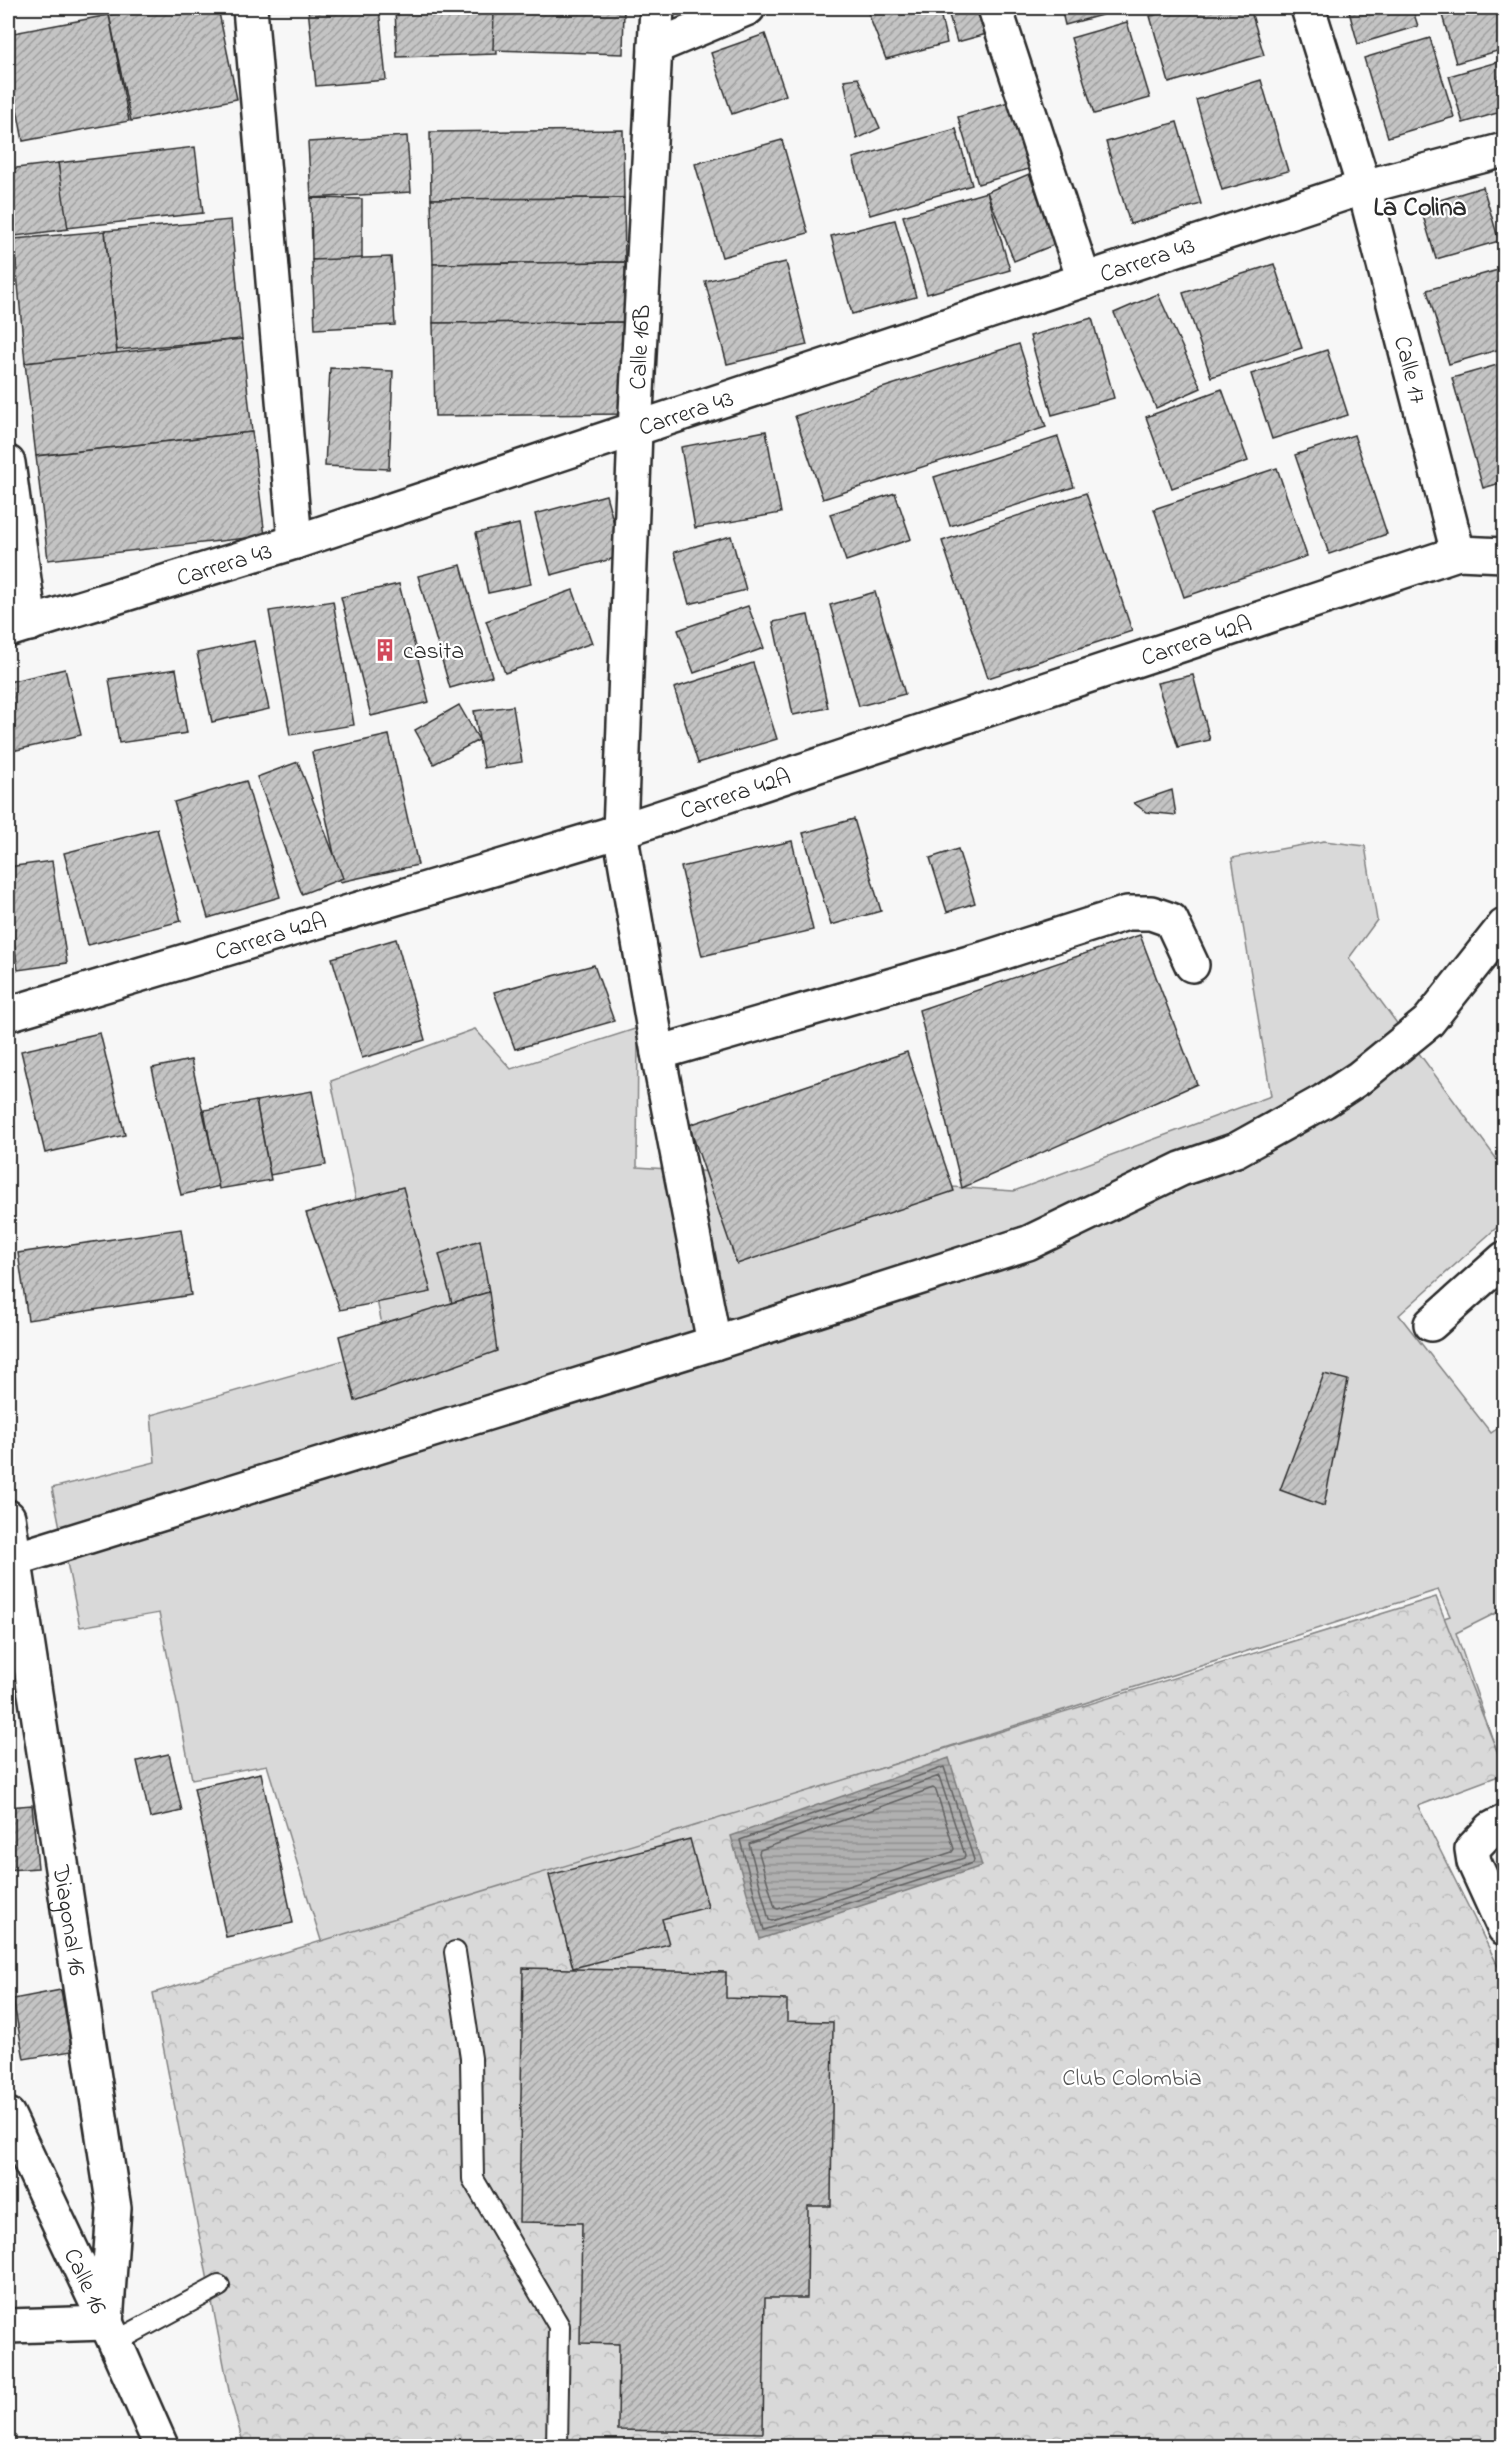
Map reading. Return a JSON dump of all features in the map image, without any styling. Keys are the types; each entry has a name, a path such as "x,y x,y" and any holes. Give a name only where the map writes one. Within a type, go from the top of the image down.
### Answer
{"street":[{"path":"250,8 295,542"},
{"name":"Calle 16B","path":"657,8 635,430 620,831 658,1053 714,1343"},
{"path":"655,47 748,8"},
{"path":"995,8 1084,280"},
{"name":"Calle 17","path":"1308,8 1364,187 1458,553"},
{"name":"Carrera 43","path":"19,627 295,542 1364,187 1504,150"},
{"path":"8,463 19,627"},
{"path":"1458,553 1504,555"},
{"name":"Carrera 42A","path":"8,1014 620,831 1458,553"},
{"path":"658,1053 986,958 1128,913 1151,913 1171,920 1192,964"},
{"path":"15,1559 714,1343 1028,1243 1181,1169 1236,1150 1350,1084 1428,1022 1504,926"},
{"path":"1431,1324 1504,1258"},
{"name":"Diagonal 16","path":"8,1517 114,2208 110,2333"},
{"path":"1498,1826 1472,1849 1474,1862 1504,1928"},
{"name":"Calle 16","path":"8,2115 161,2446"},
{"path":"8,2326 110,2333"}],"lane":[{"path":"455,1952 471,2058 473,2179 559,2326 558,2446"},
{"path":"110,2333 219,2286"}],"green space":[{"path":"1324,841 1365,846 1377,920 1349,958 1504,1169 1504,1221 1399,1315 1491,1433 1504,1424 1504,1609 1456,1633 1504,1773 1414,1803 1383,1925 1359,1646 1450,1616 1438,1590 323,1947 267,1765 192,1779 159,1613 80,1627 52,1488 155,1462 151,1415 387,1348 331,1081 475,1029 511,1069 638,1028 637,1167 1014,1191 1271,1096 1232,858"},
{"name":"Club Colombia","path":"1436,1597 1504,1769 1504,1774 1418,1806 1504,1978 1504,2446 244,2446 230,2396 153,1993"}],"water":[{"path":"949,1758 982,1866 760,1939 731,1836"}],"building":[{"path":"147,8 218,8 237,99 131,121 109,15"},
{"path":"308,8 379,8 386,80 316,86"},
{"path":"395,8 495,8 497,54 397,57"},
{"path":"494,8 624,8 623,54 493,50"},
{"path":"866,8 939,8 947,43 886,59"},
{"path":"947,8 980,8 987,34 957,42"},
{"path":"1061,8 1127,8 1065,25"},
{"path":"1181,8 1250,8 1264,55 1169,83 1150,16"},
{"path":"1348,8 1412,8 1418,26 1358,44"},
{"path":"1440,8 1504,8 1504,49 1456,63"},
{"path":"109,15 129,121 23,141 8,60 8,34"},
{"path":"1127,22 1150,98 1094,114 1071,38"},
{"path":"765,34 786,95 732,114 711,53"},
{"path":"1430,38 1454,117 1388,137 1364,58"},
{"path":"1504,60 1504,111 1463,123 1449,76"},
{"path":"858,78 880,128 857,139 844,80"},
{"path":"1261,80 1288,171 1222,190 1196,100"},
{"path":"1022,98 1042,165 978,184 958,117"},
{"path":"1177,122 1201,204 1130,224 1106,142"},
{"path":"956,129 972,185 870,215 853,158"},
{"path":"623,130 624,198 431,199 430,132"},
{"path":"407,136 411,192 311,198 308,142"},
{"path":"782,140 808,233 722,257 695,164"},
{"path":"195,147 203,213 66,228 58,163"},
{"path":"58,163 68,229 8,237 8,169"},
{"path":"1029,174 1056,244 1014,261 987,192"},
{"path":"1483,187 1499,241 1436,259 1420,206"},
{"path":"987,192 1010,270 927,294 903,216"},
{"path":"311,198 362,199 362,260 312,260"},
{"path":"624,198 625,262 433,264 431,199"},
{"path":"231,220 242,339 117,350 105,231"},
{"path":"895,220 916,297 852,314 831,236"},
{"path":"105,231 117,355 25,363 14,239"},
{"path":"391,257 395,325 315,329 312,260"},
{"path":"625,262 626,322 433,323 433,264"},
{"path":"786,262 807,345 727,364 705,281"},
{"path":"1274,264 1302,348 1211,377 1183,293"},
{"path":"1498,270 1504,293 1504,348 1449,364 1427,290"},
{"path":"1158,294 1201,388 1156,408 1114,313"},
{"path":"1092,318 1114,398 1052,415 1030,336"},
{"path":"626,322 628,414 435,416 433,323"},
{"path":"242,339 252,432 36,456 25,363"},
{"path":"1019,344 1046,427 823,499 795,416"},
{"path":"1327,350 1348,415 1272,439 1251,374"},
{"path":"1504,363 1504,482 1483,488 1452,378"},
{"path":"330,368 393,371 389,469 325,466"},
{"path":"1222,389 1248,461 1172,488 1146,417"},
{"path":"766,431 781,513 695,528 681,447"},
{"path":"252,432 265,536 48,560 36,456"},
{"path":"1354,435 1387,534 1329,554 1295,455"},
{"path":"1058,437 1074,487 950,526 934,477"},
{"path":"1277,468 1307,556 1184,597 1154,509"},
{"path":"895,493 911,539 846,561 830,514"},
{"path":"1086,493 1132,631 988,678 942,541"},
{"path":"606,495 623,556 551,575 535,514"},
{"path":"519,524 531,584 488,593 476,533"},
{"path":"731,536 746,590 689,604 674,552"},
{"path":"461,565 492,676 450,688 418,576"},
{"name":"casita","path":"399,584 429,702 371,716 341,597"},
{"path":"573,590 592,643 505,673 486,621"},
{"path":"875,592 905,694 859,706 830,605"},
{"path":"333,601 354,725 290,735 269,611"},
{"path":"748,606 764,648 694,673 678,630"},
{"path":"808,615 828,708 793,715 773,622"},
{"path":"254,641 269,709 212,722 197,653"},
{"path":"753,663 777,739 698,763 674,688"},
{"path":"65,669 81,735 8,752 8,682"},
{"path":"176,669 187,733 119,743 109,679"},
{"path":"1193,675 1210,740 1178,747 1157,683"},
{"path":"459,705 479,740 434,764 415,730"},
{"path":"513,706 522,762 484,768 474,711"},
{"path":"389,735 418,865 340,882 312,752"},
{"path":"298,762 343,878 302,894 257,777"},
{"path":"246,781 280,897 208,918 174,802"},
{"path":"1172,790 1176,815 1146,812 1134,803"},
{"path":"854,819 881,911 831,925 803,833"},
{"path":"157,829 181,921 88,945 64,853"},
{"path":"792,841 813,930 702,956 681,867"},
{"path":"958,849 975,903 947,912 930,858"},
{"path":"52,861 67,963 18,970 8,899 8,867"},
{"path":"1140,935 1197,1084 962,1188 919,1010"},
{"path":"396,939 425,1040 362,1058 332,958"},
{"path":"8,950 14,977 8,979"},
{"path":"594,965 614,1021 515,1049 494,992"},
{"path":"100,1033 125,1135 45,1153 21,1051"},
{"path":"907,1052 954,1191 737,1264 689,1125"},
{"path":"191,1060 220,1186 181,1195 152,1068"},
{"path":"312,1091 326,1165 270,1175 256,1101"},
{"path":"256,1101 271,1180 219,1189 204,1110"},
{"path":"403,1187 431,1292 340,1310 306,1213"},
{"path":"181,1229 191,1295 28,1320 18,1253"},
{"path":"480,1240 489,1292 452,1303 439,1254"},
{"path":"489,1292 497,1351 355,1401 339,1336"},
{"path":"1324,1374 1348,1380 1324,1506 1280,1490"},
{"path":"169,1754 182,1811 150,1818 137,1761"},
{"path":"261,1773 293,1923 226,1937 194,1788"},
{"path":"32,1805 38,1868 8,1870 8,1807"},
{"path":"690,1839 708,1907 662,1919 669,1944 573,1968 549,1875"},
{"path":"523,1968 726,1972 726,1998 787,2000 787,2021 833,2022 831,2206 808,2206 807,2298 765,2298 763,2433 618,2430 619,2344 580,2343 582,2223 519,2222"},
{"path":"61,1990 72,2051 24,2059 13,1999"},
{"path":"8,2437 16,2437 16,2446 8,2446"}],"place":[{"name":"casita","path":"385,650"}],"district":[{"name":"La Colina","path":"1420,206"}]}
